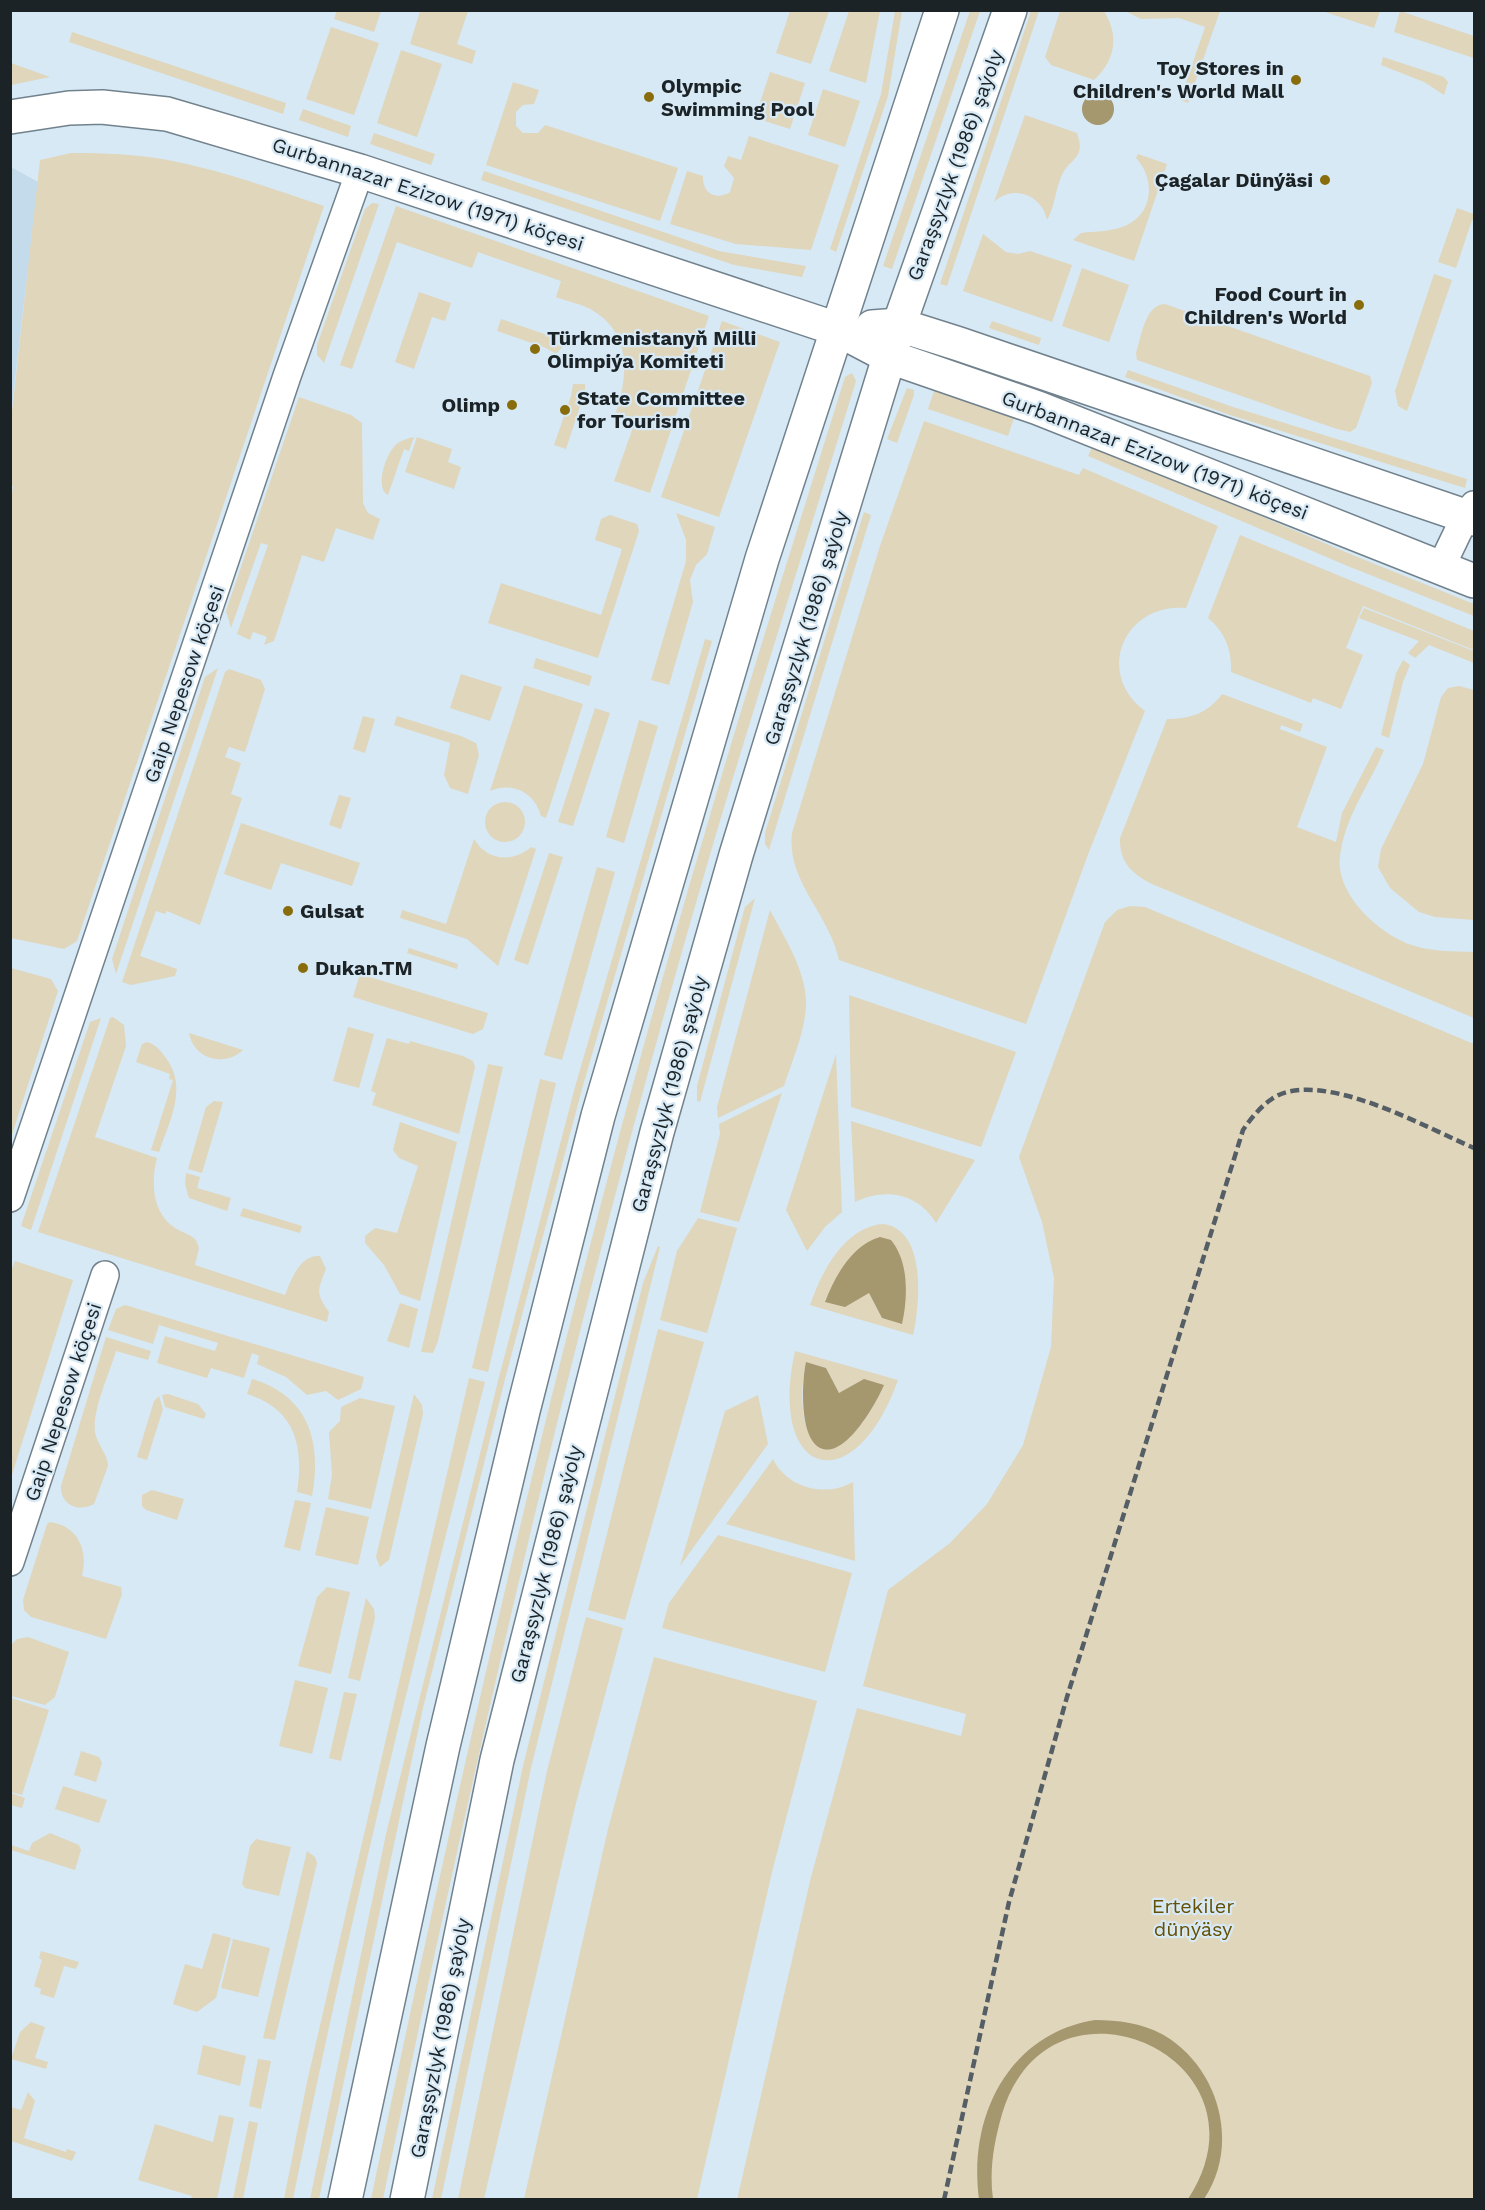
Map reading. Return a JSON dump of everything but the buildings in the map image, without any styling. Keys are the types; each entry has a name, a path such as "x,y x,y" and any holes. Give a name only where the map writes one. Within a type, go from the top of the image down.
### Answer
{"main road":[{"path":"916,86 926,10"},
{"path":"345,2199 443,1746 523,1412 595,1127 762,559 942,10"},
{"name":"Garaşsyzlyk (1986) şaýoly","path":"407,2199 497,1760 648,1166 736,855 899,325 1010,10"},
{"name":"Gurbannazar Ezizow (1971) köçesi","path":"10,117 69,108 102,107 167,114 360,171 837,328 890,357 1104,433 1474,581"},
{"name":"Gurbannazar Ezizow (1971) köçesi","path":"837,328 899,325 1472,513"}],"street":[{"name":"Gaip Nepesow köçesi","path":"10,1198 287,376 360,171"},
{"path":"1441,567 1472,513"},
{"name":"Gaip Nepesow köçesi","path":"10,1562 105,1275"}],"shaded area":[{"path":"1098,93 1109,98 1114,109 1109,120 1098,125 1087,120 1082,109 1087,98"},
{"path":"11,167 38,182 11,414"},
{"path":"880,1237 891,1240 904,1269 906,1291 902,1324 882,1318 869,1293 845,1307 825,1302 839,1272 853,1254 870,1241"},
{"path":"806,1362 826,1368 839,1393 864,1379 884,1385 860,1426 842,1444 832,1449 823,1449 815,1444 809,1435 803,1396"},
{"path":"1095,2020 1134,2024 1162,2034 1188,2054 1202,2071 1219,2113 1222,2135 1221,2157 1215,2179 1204,2199 1188,2199 1208,2148 1204,2104 1182,2068 1147,2044 1106,2034 1064,2040 1027,2066 1002,2114 999,2125 992,2167 993,2199 979,2199 977,2168 980,2138 988,2110 1000,2084 1017,2061 1039,2042 1065,2028"}],"green space":[{"path":"337,10 381,11 374,32 334,19"},
{"path":"1380,10 1374,28 1322,11"},
{"path":"420,11 468,11 457,44 476,51 472,64 410,44"},
{"path":"790,11 829,11 811,64 776,53"},
{"path":"849,11 880,11 866,83 829,71"},
{"path":"895,11 902,11 888,96 836,252 830,249 881,94"},
{"path":"970,11 980,11 892,269 883,266"},
{"path":"1031,11 1039,11 947,286 940,284"},
{"path":"1060,11 1104,11 1109,20 1113,38 1111,56 1094,80 1051,65 1045,57"},
{"path":"1125,11 1220,11 1188,103 1180,100 1205,27 1179,18 1141,19"},
{"path":"1400,11 1474,36 1474,58 1394,32"},
{"path":"331,27 379,43 354,115 306,99"},
{"path":"72,32 286,103 283,114 69,42"},
{"path":"401,50 442,64 417,137 377,123"},
{"path":"1383,57 1444,77 1448,82 1444,95 1424,82 1381,65"},
{"path":"11,63 50,77 11,85"},
{"path":"770,72 805,83 790,129 755,118"},
{"path":"513,82 539,90 534,104 523,105 516,112 516,126 523,133 538,133 545,125 678,168 660,221 486,165"},
{"path":"823,89 860,101 845,147 808,135"},
{"path":"303,109 351,126 348,137 299,120"},
{"path":"1025,115 1077,133 1079,140 1079,152 1061,177 1047,220 1039,204 1026,195 1010,194 994,202"},
{"path":"374,133 435,154 431,165 370,144"},
{"path":"749,136 839,165 811,250 736,244 670,224 687,171 703,176 705,187 711,194 720,196 730,192 734,178 724,166 728,156 741,160"},
{"path":"71,153 132,155 188,164 247,180 324,206 77,941 64,949 11,938 10,509 13,486 10,485 11,420 40,160"},
{"path":"1138,154 1167,164 1134,261 1073,240 1081,233 1110,230 1127,225 1142,212 1147,203 1149,185 1142,166 1136,158"},
{"path":"484,171 719,251 806,266 802,277 734,265 481,180"},
{"path":"372,203 379,204 324,363 317,355 317,345 365,209"},
{"path":"396,206 709,316 650,493 614,481 635,422 615,415 623,384 624,369 620,341 613,328 602,317 584,306 556,297 561,281 478,252 472,268 397,242 352,369 340,365"},
{"path":"1457,208 1474,214 1474,221 1472,220 1456,268 1438,262"},
{"path":"983,234 1006,252 1018,254 1030,251 1072,265 1052,322 963,291"},
{"path":"1082,268 1129,285 1109,342 1062,326"},
{"path":"1434,274 1452,280 1407,411 1398,406 1395,391"},
{"path":"419,292 451,303 445,321 432,317 414,369 395,362"},
{"path":"1165,304 1370,376 1372,383 1356,428 1350,432 1337,429 1137,360 1136,353 1148,316 1158,305"},
{"path":"501,319 550,336 564,345 556,354 546,348 497,331"},
{"path":"722,321 780,342 719,517 661,497"},
{"path":"992,321 1041,338 1039,345 989,328"},
{"path":"1128,370 1233,407 1467,479 1465,488 1230,415 1125,377"},
{"path":"852,373 856,381 714,841 620,1178 576,1347 494,1687 383,2199 371,2199 483,1686 523,1515 608,1176 654,1007 737,723 845,377"},
{"path":"573,384 585,384 585,391 566,449 554,445"},
{"path":"907,388 914,390 914,395 897,443 887,439"},
{"path":"934,391 1014,418 1008,436 928,409"},
{"path":"299,397 351,415 362,423 363,503 368,513 380,519 373,540 336,528 324,562 302,555 274,641 264,645 267,637 253,632 250,640 237,634 268,545 261,543 231,628 226,611"},
{"path":"924,421 1079,475 1083,468 1218,526 1186,608 1164,609 1146,616 1132,628 1123,643 1119,661 1121,678 1130,696 1145,711 1089,852 1026,1024 839,960 827,928 802,882 792,850 792,833 880,546"},
{"path":"414,437 409,451 404,449 388,495 382,483 387,458 397,444"},
{"path":"417,437 452,449 448,462 461,467 454,489 405,472"},
{"path":"1093,445 1474,604 1474,616 1350,567 1088,456"},
{"path":"864,512 871,515 769,850 765,844 765,833"},
{"path":"676,513 715,527 707,554 696,565 690,580 693,602 669,685 651,680 686,561 686,540"},
{"path":"610,515 637,524 639,531 598,658 488,623 501,583 601,615 622,549 595,540 601,519"},
{"path":"1240,535 1474,631 1474,650 1363,606 1346,648 1363,655 1341,709 1313,698 1311,703 1231,672 1226,642 1219,629 1208,618"},
{"path":"1364,608 1474,651 1474,663 1429,645 1415,658 1408,653 1419,641 1359,618"},
{"path":"705,639 712,641 582,1089 505,1379 422,1712 319,2199 310,2199 386,1834 499,1377 575,1087"},
{"path":"536,658 592,676 589,686 533,668"},
{"path":"1403,660 1410,665 1403,682 1389,738 1381,735 1396,673"},
{"path":"218,668 116,974 112,959 205,677"},
{"path":"229,669 261,680 265,689 245,752 229,747 225,757 241,763 231,794 242,798 200,925 167,911 165,914 156,911 140,956 177,969 175,976 131,985 122,982 225,672"},
{"path":"461,674 502,687 490,721 450,708"},
{"path":"524,685 583,704 546,818 541,816 534,801 522,791 507,787 490,791"},
{"path":"1459,686 1474,690 1474,920 1435,917 1419,912 1390,888 1378,867 1381,849 1423,764 1441,697 1448,688"},
{"path":"1222,694 1303,724 1300,732 1281,725 1280,729 1327,747 1297,827 1336,842 1342,813 1376,747 1384,750 1352,814 1343,841 1340,871 1345,885 1363,912 1388,933 1415,946 1444,951 1474,952 1474,1018 1152,884 1138,876 1128,866 1122,854 1120,838 1167,719 1198,714 1217,701"},
{"path":"595,708 610,713 573,826 558,822"},
{"path":"363,716 375,719 365,753 353,749"},
{"path":"397,716 476,743 479,755 468,794 450,788 444,775 450,743 394,725"},
{"path":"639,720 658,726 624,843 606,837"},
{"path":"339,795 351,798 341,829 329,825"},
{"path":"505,802 519,808 525,822 519,836 505,842 491,836 485,822 491,808"},
{"path":"241,823 360,863 352,886 281,863 271,890 224,874"},
{"path":"474,839 486,852 501,857 516,856 531,847 536,849 498,966 467,939 400,918 402,910 446,924"},
{"path":"549,853 563,857 528,965 514,960"},
{"path":"597,867 615,872 562,1060 544,1055"},
{"path":"755,898 700,1102 697,1101 697,1086 745,907"},
{"name":"Ertekiler dünýäsy","path":"1130,906 1145,907 1474,1044 1474,2199 737,2200 811,1877 857,1708 961,1736 966,1714 863,1686 888,1590 950,1543 987,1504 1023,1445 1051,1347 1054,1278 1042,1222 1019,1157 1105,922 1117,910"},
{"path":"770,910 794,956 803,980 806,1005 801,1036 784,1086 718,1118 717,1107"},
{"path":"409,948 458,964 457,969 407,953"},
{"path":"11,968 51,979 58,991 11,1138"},
{"path":"360,974 488,1013 483,1029 473,1034 353,997"},
{"path":"849,995 1016,1052 981,1147 851,1107"},
{"path":"113,1017 124,1025 126,1046 95,1137 157,1158 154,1185 157,1203 171,1225 196,1240 199,1248 195,1265 285,1295 297,1269 307,1259 320,1256 326,1269 319,1291 329,1312 327,1322 38,1232 110,1018"},
{"path":"101,1018 31,1230 21,1226 90,1022"},
{"path":"348,1027 374,1034 359,1088 333,1081"},
{"path":"189,1033 243,1050 228,1058 211,1058 197,1049"},
{"path":"387,1038 409,1044 410,1041 473,1061 475,1067 459,1134 372,1105 376,1093 371,1091"},
{"path":"147,1042 156,1047 166,1058 176,1083 174,1106 159,1152 151,1150 173,1080 169,1079 170,1074 136,1062 142,1044"},
{"path":"836,1054 842,1212 825,1227 807,1251 786,1210"},
{"path":"488,1064 503,1067 438,1341 433,1353 421,1352"},
{"path":"540,1079 556,1083 488,1372 472,1368"},
{"path":"782,1093 739,1222 700,1212 720,1134 719,1124"},
{"path":"214,1101 223,1102 202,1173 188,1169 206,1107"},
{"path":"851,1121 975,1160 936,1223 920,1205 900,1196 878,1195 855,1202"},
{"path":"400,1122 457,1142 420,1301 400,1294 384,1265 365,1243 365,1236 375,1228 397,1233 418,1166 399,1158 393,1150"},
{"path":"186,1173 200,1177 197,1188 231,1198 227,1211 189,1198 185,1184"},
{"path":"243,1208 302,1226 300,1233 240,1216"},
{"path":"698,1218 737,1228 707,1333 660,1320 677,1251"},
{"path":"883,1224 897,1229 907,1239 914,1253 918,1288 913,1335 810,1305 821,1279 836,1254 857,1233","holes":["898,1251 906,1283 902,1323 882,1318 869,1293 825,1301 844,1265"]},
{"path":"658,1246 660,1247 531,1768 441,2199 432,2199 523,1766 643,1283"},
{"path":"15,1261 73,1280 11,1478 10,1274"},
{"path":"400,1303 418,1309 409,1348 387,1341"},
{"path":"125,1305 364,1377 361,1389 338,1400 326,1391 307,1395 286,1377 257,1364 259,1356 252,1353 244,1378 211,1368 207,1378 157,1363 165,1336 215,1351 218,1343 159,1325 153,1344 108,1330 116,1309"},
{"path":"658,1329 704,1342 625,1620 588,1610"},
{"path":"106,1337 151,1351 148,1360 116,1351 99,1402 95,1423 96,1437 108,1466 94,1504 82,1508 71,1505 63,1498 61,1486"},
{"path":"795,1351 898,1380 880,1419 859,1445 839,1458 819,1459 804,1448 793,1426 790,1394","holes":["806,1362 826,1368 839,1393 882,1390 851,1436 842,1443 823,1449 809,1432 802,1397"]},
{"path":"469,1378 485,1382 383,1789 336,1994 293,2199 284,2199 307,2082"},
{"path":"252,1379 287,1397 299,1409 307,1424 315,1457 312,1496 297,1492 299,1460 293,1432 276,1409 247,1394"},
{"path":"168,1394 198,1404 206,1414 204,1419 165,1407 162,1395"},
{"path":"414,1394 422,1405 423,1414 389,1560 380,1567 376,1557"},
{"path":"758,1395 768,1444 680,1566 725,1411"},
{"path":"159,1396 163,1409 147,1460 137,1457 154,1401"},
{"path":"360,1398 395,1406 371,1509 328,1499 332,1475 329,1432 340,1421 341,1407"},
{"path":"773,1459 787,1477 808,1487 831,1489 853,1482 855,1561 726,1524"},
{"path":"152,1490 184,1499 177,1520 146,1510 142,1506 142,1495"},
{"path":"295,1500 311,1503 300,1551 284,1547"},
{"path":"326,1507 369,1517 358,1565 315,1555"},
{"path":"50,1522 68,1529 79,1541 84,1558 82,1576 121,1587 122,1594 106,1639 31,1617 24,1610 23,1600 47,1524"},
{"path":"718,1535 852,1573 825,1672 662,1628 669,1603"},
{"path":"327,1587 350,1592 331,1674 298,1666 317,1597"},
{"path":"366,1598 374,1609 375,1618 360,1681 348,1678"},
{"path":"586,1617 623,1628 576,1803 484,2199 458,2199 547,1771"},
{"path":"28,1637 69,1652 55,1697 45,1705 11,1696 11,1645 17,1639"},
{"path":"654,1657 817,1701 773,1868 697,2199 524,2199 608,1829"},
{"path":"295,1680 328,1688 312,1754 279,1746"},
{"path":"344,1692 357,1694 341,1761 329,1758"},
{"path":"11,1698 49,1710 22,1795 11,1792"},
{"path":"81,1751 99,1757 102,1763 96,1782 74,1775"},
{"path":"63,1786 107,1800 99,1823 55,1809"},
{"path":"11,1793 25,1798 22,1808 11,1805"},
{"path":"50,1833 79,1845 81,1850 75,1870 11,1850 11,1845 29,1851 32,1843"},
{"path":"256,1839 291,1847 279,1896 245,1888 242,1884 250,1846"},
{"path":"307,1851 315,1857 317,1863 275,2040 263,2038"},
{"path":"213,1933 231,1938 216,1998 197,2012 173,2004 185,1964 202,1969"},
{"path":"233,1939 270,1948 258,1997 221,1988"},
{"path":"41,1951 79,1962 76,1969 64,1966 54,1998 40,1994 41,1989 34,1986 42,1960 39,1958"},
{"path":"31,2022 45,2027 35,2058 48,2062 46,2069 11,2059 20,2032"},
{"path":"203,2045 246,2056 240,2086 197,2074"},
{"path":"258,2059 271,2061 261,2109 249,2106"},
{"path":"28,2092 35,2101 24,2138 66,2152 67,2149 76,2152 72,2161 11,2141 11,2107 21,2110"},
{"path":"219,2115 234,2118 217,2199 191,2199 192,2196 138,2180 155,2124 213,2142"},
{"path":"249,2121 258,2123 243,2199 233,2199"}],"railway":[{"path":"944,2200 1009,1902 1067,1697 1243,1130 1257,1112 1280,1094 1308,1090 1332,1092 1357,1098 1474,1148"}],"place":[{"name":"Toy Stores in Children's World Mall","path":"1296,80"},
{"name":"Olympic Swimming Pool","path":"649,97"},
{"name":"Çagalar Dünýäsi","path":"1325,180"},
{"name":"Food Court in Children's World","path":"1359,305"},
{"name":"Türkmenistanyň Milli Olimpiýa Komiteti","path":"535,349"},
{"name":"Olimp","path":"512,405"},
{"name":"State Committee for Tourism","path":"565,410"},
{"name":"Gulsat","path":"288,911"},
{"name":"Dukan.TM","path":"303,968"}]}
